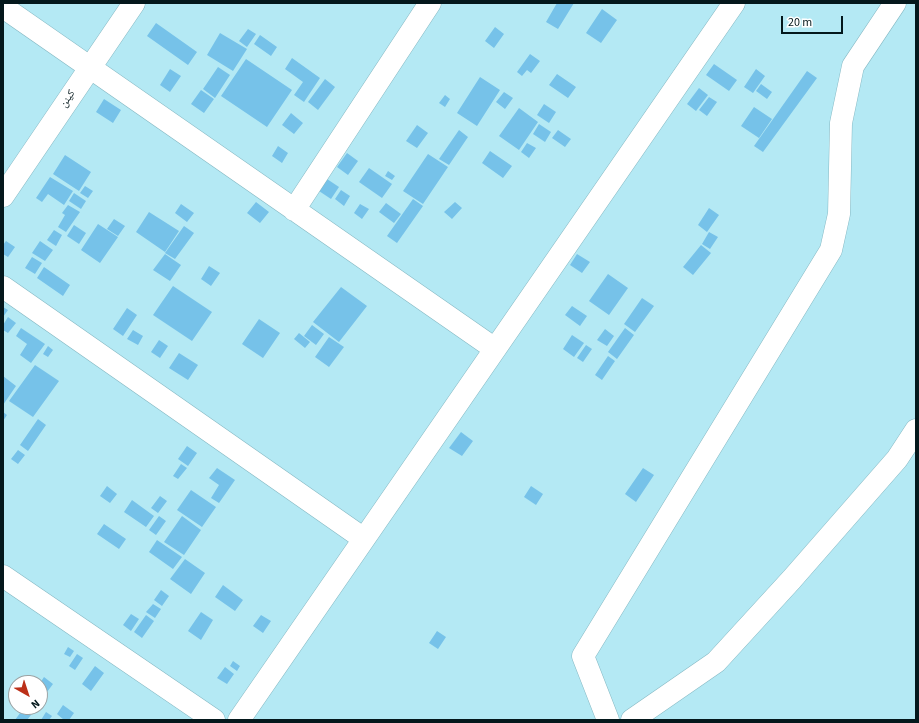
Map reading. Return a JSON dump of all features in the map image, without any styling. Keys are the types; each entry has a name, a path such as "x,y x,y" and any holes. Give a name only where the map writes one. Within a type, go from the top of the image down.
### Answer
{"street":[{"name":"كينن","path":"3,196 134,3"},
{"path":"294,210 430,3"},
{"path":"239,720 734,3"},
{"path":"608,720 583,656 831,250 839,214 841,123 853,66 895,3"},
{"path":"3,7 495,349"},
{"path":"3,286 364,539"},
{"path":"632,720 716,662 792,579 897,459 916,430"},
{"path":"3,576 214,720"}],"building":[{"path":"557,3 574,3 558,29 546,22"},
{"path":"602,9 617,20 601,43 586,33"},
{"path":"156,23 197,52 188,65 147,36"},
{"path":"495,27 504,34 494,48 485,41"},
{"path":"248,29 256,34 247,47 239,41"},
{"path":"220,33 247,49 233,71 207,55"},
{"path":"260,35 277,47 271,56 254,44"},
{"path":"530,54 540,61 531,73 527,70 522,76 517,72"},
{"path":"292,58 320,78 304,102 294,95 303,82 285,69"},
{"path":"246,59 292,90 267,127 221,96"},
{"path":"714,64 737,80 729,91 706,75"},
{"path":"218,67 230,75 215,98 203,89"},
{"path":"170,69 181,76 170,92 160,85"},
{"path":"756,69 765,76 753,93 744,87"},
{"path":"807,71 817,78 763,152 754,146"},
{"path":"557,74 576,87 568,98 549,85"},
{"path":"480,77 500,90 477,126 457,113"},
{"path":"325,79 335,87 318,110 308,102"},
{"path":"761,84 772,92 767,99 756,91"},
{"path":"699,88 708,95 696,111 687,104"},
{"path":"201,90 214,99 204,113 191,104"},
{"path":"504,92 513,98 505,109 496,102"},
{"path":"445,95 450,99 445,107 439,103"},
{"path":"709,97 717,102 707,116 699,110"},
{"path":"104,99 121,110 113,123 96,112"},
{"path":"544,104 556,112 549,123 537,115"},
{"path":"754,107 772,119 759,138 741,126"},
{"path":"519,108 538,122 519,150 499,136"},
{"path":"291,113 303,123 294,134 282,125"},
{"path":"539,124 551,132 545,142 533,134"},
{"path":"417,125 428,133 417,148 406,141"},
{"path":"459,130 468,137 449,165 439,159"},
{"path":"558,130 571,139 565,147 552,138"},
{"path":"527,143 536,148 529,158 521,152"},
{"path":"278,146 288,153 282,163 272,156"},
{"path":"490,151 512,166 503,178 482,163"},
{"path":"347,153 358,161 348,175 337,167"},
{"path":"428,154 448,167 423,204 403,191"},
{"path":"65,155 91,172 79,191 53,174"},
{"path":"369,168 392,184 382,198 359,182"},
{"path":"388,171 395,176 392,180 385,176"},
{"path":"50,177 73,191 64,205 48,194 42,202 36,198"},
{"path":"327,179 339,187 331,199 319,191"},
{"path":"85,186 93,191 88,198 80,193"},
{"path":"341,190 350,196 344,206 335,199"},
{"path":"74,193 86,201 81,209 69,201"},
{"path":"413,199 423,206 397,243 387,236"},
{"path":"256,202 269,212 260,223 247,213"},
{"path":"455,202 462,208 452,219 444,212"},
{"path":"386,203 401,214 394,223 379,212"},
{"path":"181,204 194,213 187,222 175,213"},
{"path":"360,204 369,209 362,219 354,213"},
{"path":"68,205 80,212 66,232 58,227 65,215 62,213"},
{"path":"709,208 719,215 707,232 698,225"},
{"path":"149,212 179,231 165,252 136,232"},
{"path":"114,219 125,226 118,236 107,229"},
{"path":"98,224 118,237 100,263 81,250"},
{"path":"74,225 86,233 79,244 67,236"},
{"path":"184,226 194,233 175,259 165,253"},
{"path":"54,230 62,235 56,246 47,240"},
{"path":"709,232 718,237 710,249 702,244"},
{"path":"6,241 15,247 8,257 3,254 3,245"},
{"path":"40,241 53,250 45,261 32,253"},
{"path":"701,245 711,253 693,275 683,267"},
{"path":"165,254 181,265 170,281 153,270"},
{"path":"577,254 590,262 582,273 570,265"},
{"path":"32,257 42,263 35,274 25,268"},
{"path":"209,266 220,273 211,286 201,279"},
{"path":"44,267 70,285 63,296 37,278"},
{"path":"608,274 628,288 609,315 589,301"},
{"path":"173,286 212,312 192,341 153,315"},
{"path":"341,287 367,306 339,342 313,322"},
{"path":"642,298 654,306 635,332 624,324"},
{"path":"572,306 587,316 580,326 565,315"},
{"path":"3,307 8,310 3,317"},
{"path":"127,308 137,315 123,336 113,329"},
{"path":"8,317 16,323 8,333 3,330 3,325"},
{"path":"259,319 280,333 263,358 242,344"},
{"path":"312,325 324,334 316,345 304,336"},
{"path":"21,328 45,344 31,363 20,355 27,344 16,336"},
{"path":"625,328 634,335 617,359 608,352"},
{"path":"605,329 614,336 607,346 597,340"},
{"path":"133,330 143,336 138,345 127,339"},
{"path":"299,333 310,342 305,348 294,339"},
{"path":"572,335 584,343 574,357 563,349"},
{"path":"329,337 344,347 329,367 315,357"},
{"path":"159,340 168,346 160,358 151,352"},
{"path":"586,345 592,349 583,362 577,358"},
{"path":"48,346 53,350 48,357 43,354"},
{"path":"179,353 198,365 188,380 169,368"},
{"path":"608,356 615,361 602,380 595,375"},
{"path":"35,365 59,381 33,417 9,401"},
{"path":"3,376 16,386 3,405"},
{"path":"3,412 7,415 3,421"},
{"path":"38,419 46,425 28,451 20,445"},
{"path":"461,432 473,441 462,456 449,448"},
{"path":"187,446 197,453 188,466 178,459"},
{"path":"18,450 25,455 18,464 11,459"},
{"path":"181,464 187,468 178,479 173,476"},
{"path":"217,468 235,480 219,503 211,498 219,485 209,478"},
{"path":"643,468 654,475 636,502 625,494"},
{"path":"107,486 117,494 110,503 100,496"},
{"path":"531,486 543,494 536,505 524,497"},
{"path":"191,490 216,507 202,527 177,510"},
{"path":"160,496 167,501 158,513 151,508"},
{"path":"132,500 154,516 146,527 124,512"},
{"path":"159,516 166,521 156,535 149,530"},
{"path":"182,516 201,530 184,555 164,542"},
{"path":"104,524 126,539 119,549 97,534"},
{"path":"157,540 182,557 173,569 149,552"},
{"path":"185,559 205,573 191,594 170,579"},
{"path":"223,585 243,600 235,611 215,597"},
{"path":"161,590 169,596 162,606 154,600"},
{"path":"153,604 161,609 155,618 146,612"},
{"path":"201,612 213,620 201,640 188,631"},
{"path":"131,614 139,619 131,631 123,625"},
{"path":"146,615 154,621 142,638 134,632"},
{"path":"261,615 271,621 263,633 253,626"},
{"path":"437,631 446,637 438,649 429,643"},
{"path":"68,647 74,651 70,657 64,654"},
{"path":"77,654 83,658 75,670 69,666"},
{"path":"233,661 240,666 237,671 230,666"},
{"path":"95,666 104,673 91,691 82,684"},
{"path":"225,667 234,674 227,684 217,678"},
{"path":"48,680 53,684 48,691"},
{"path":"63,705 74,713 69,720 64,720 57,714"},
{"path":"48,713 52,716 49,720 41,720 44,715 48,715"},
{"path":"19,715 31,715 27,720 15,720"}]}
